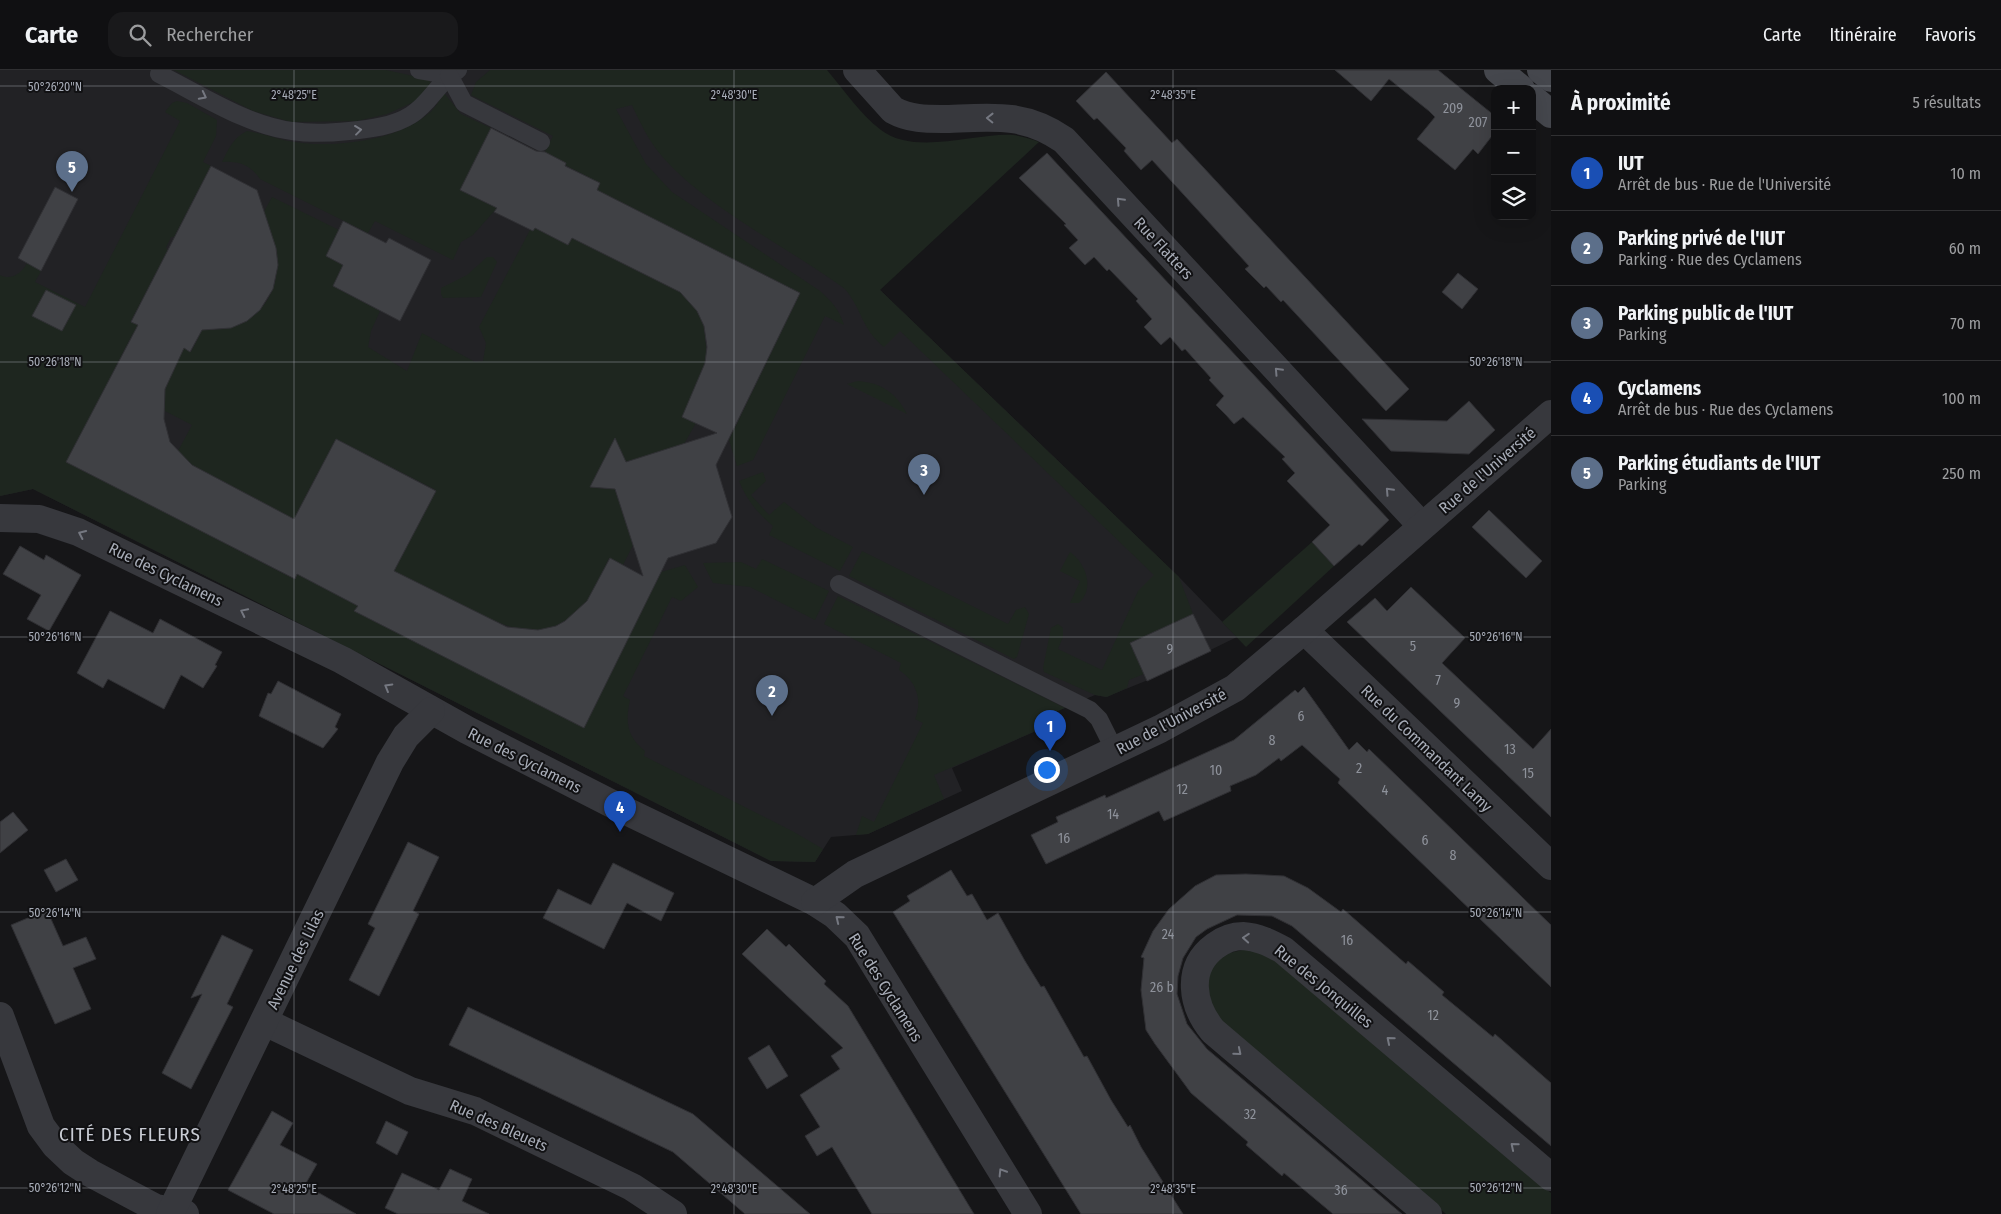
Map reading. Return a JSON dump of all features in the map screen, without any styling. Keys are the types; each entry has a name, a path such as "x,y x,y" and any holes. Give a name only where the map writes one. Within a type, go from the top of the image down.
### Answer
{"main road":[{"path":"1498,70 1516,85"},
{"path":"1541,70 1551,78"},
{"path":"1536,101 1551,114"}],"street":[{"name":"Rue Flatters","path":"857,70 892,110 900,114 929,119 1012,119 1046,127 1064,140 1422,526"},
{"name":"Rue de l'Université","path":"815,902 854,874 1115,751 1196,711 1235,688 1551,414"},
{"name":"Rue des Cyclamens","path":"0,518 39,519 78,532 342,660 431,711 626,811 815,902 835,915 857,936 1028,1214"},
{"name":"Rue du Commandant Lamy","path":"1304,630 1551,866"},
{"name":"Avenue des Lilas","path":"176,1213 390,762 406,736 431,711"},
{"name":"Rue des Jonquilles","path":"1428,1214 1213,1031 1202,1017 1197,1004 1195,982 1198,966 1208,952 1224,940 1242,936 1263,940 1283,950 1551,1177"},
{"path":"0,1016 41,1126 55,1145 73,1162 90,1173 156,1208 176,1213"},
{"name":"Rue des Bleuets","path":"265,1022 410,1091 475,1111 632,1187 673,1214"}],"lane":[{"path":"419,70 454,72"},
{"path":"160,72 236,113 252,119 290,131 323,133 360,130 390,124 411,115 454,72"},
{"path":"454,72 464,102 541,142"},
{"path":"839,584 1090,710 1099,719 1115,751"}],"shaded area":[{"path":"0,70 659,70 880,290 1179,577 1237,637 1153,678 1106,697 1095,695 1048,715 1045,727 952,768 962,791 868,834 831,837 815,862 771,861 33,489 0,496"},
{"path":"174,70 386,70 427,79 432,84 416,101 387,114 357,121 291,122 253,111"},
{"path":"490,70 827,70 866,117 881,130 895,138 910,141 945,142 998,135 1013,135 1039,142 880,290 1179,577 1193,614 1130,643 1144,674 1129,680 1127,688 1107,697 1095,695 1044,672 1043,668 1051,628 1058,624 1063,628 1063,637 1058,649 1102,670 1138,591 1154,575 900,331 884,347 876,340 866,326 845,289 724,210 679,174 656,149 632,105 616,109 646,164 672,192 820,291 835,306 844,325 825,316 753,460 737,466 729,440 800,293 597,190 600,183 565,165 565,163 545,152 553,136 471,95 476,82"},
{"path":"444,93 461,114 491,128 460,190 497,208 473,235 461,242 453,260 375,221 368,233 260,179 252,170 244,165 234,162 222,162 235,140 247,131 288,141 322,144 361,141 380,137 414,124 431,112"},
{"path":"177,101 187,103 217,120 216,136 203,162 211,166 174,237 171,237 166,248 168,250 131,321 153,333 133,333 67,462 294,579 297,574 358,606 355,611 584,727 661,572 685,565 698,587 681,601 672,597 623,696 630,700 628,722 631,735 645,751 644,756 794,832 823,849 815,862 771,861 33,489 0,496 0,275 8,277 16,275 27,263 41,271 35,282 85,307 180,121 165,112 172,103"},
{"path":"272,197 339,230 326,256 343,265 333,286 380,311 371,331 368,347 407,371 422,333 475,362 483,361 486,343 479,327 530,230 533,231 535,228 568,245 572,238 680,292 697,311 704,326 707,356 696,423 684,444 624,463 621,451 596,484 600,488 608,489 614,485 633,545 623,565 609,558 590,597 570,617 554,626 538,630 506,625 472,611 379,564 404,552 436,490 336,439 304,499 318,532 192,465 178,451 192,425 163,410 169,341 191,352 202,330 225,328 244,321 259,310 270,296 276,278 276,259 271,239 260,219"},
{"path":"487,257 493,257 497,262 481,297 443,298 441,288 467,275"},
{"path":"858,381 874,384 887,390 898,400 907,414 847,384"},
{"path":"763,472 766,481 751,495 769,515 784,502 817,528 853,547 840,571 769,535 773,526 753,506 739,481"},
{"path":"1312,542 1334,566 1246,647 1222,622"},
{"path":"862,551 1008,624 1016,610 1025,607 1029,614 1017,657 1014,659 849,576"},
{"path":"1070,552 1084,569 1086,576 1087,591 1079,603 1070,603 1080,581 1060,571"},
{"path":"762,559 829,591 815,620 750,587 713,583 703,563 741,562 756,569"},
{"path":"838,596 1065,708 1048,715 1045,727 934,775 944,799 868,834 856,835 862,816 874,822 923,723 915,719 918,698 914,685 899,670 901,663 824,624"},
{"path":"1247,949 1268,953 1551,1193 1551,1214 1446,1214 1218,1021 1207,1003 1207,978 1216,962 1229,953"}],"building":[{"path":"1335,70 1438,70 1491,113 1491,137 1478,154 1473,149 1455,170 1417,139 1435,117 1429,111 1389,79 1371,101"},
{"path":"1106,72 1172,143 1177,139 1409,389 1386,411 1283,300 1281,302 1266,286 1264,288 1245,269 1249,266 1152,160 1141,170 1124,151 1126,148 1097,118 1094,120 1076,101"},
{"path":"491,128 536,151 545,152 566,163 565,166 600,183 597,190 800,293 716,465 732,517 716,543 668,558 584,728 354,611 358,606 297,574 295,579 66,462 138,325 131,322 211,166 257,190 276,248 278,265 273,289 260,310 247,321 231,328 202,330 190,352 184,348 165,389 164,419 170,442 192,465 294,519 336,439 436,491 394,571 507,627 538,630 556,626 565,621 587,601 610,558 643,576 615,489 590,487 615,438 626,462 717,433 682,417 705,363 707,347 704,326 697,311 680,292 572,238 568,245 535,228 533,231 494,212 497,208 460,190"},
{"path":"1047,153 1389,520 1362,546 1359,544 1334,566 1312,542 1330,525 1287,481 1295,473 1282,459 1285,457 1243,417 1234,424 1216,405 1224,396 1209,380 1211,378 1185,349 1182,351 1170,337 1161,345 1144,327 1152,319 1136,301 1138,299 1109,269 1107,271 1094,257 1085,265 1069,248 1078,240 1064,225 1066,224 1019,178"},
{"path":"55,187 78,199 41,271 18,258"},
{"path":"343,221 386,243 389,238 431,260 400,321 333,286 343,265 326,256"},
{"path":"1458,273 1478,289 1462,309 1442,292"},
{"path":"46,290 76,305 62,331 32,316"},
{"path":"1469,401 1495,430 1469,454 1391,451 1362,419 1447,421"},
{"path":"1489,510 1542,561 1526,578 1472,527"},
{"path":"20,546 44,560 46,555 81,575 49,631 27,619 41,595 3,574"},
{"path":"1411,587 1465,638 1442,663 1533,749 1551,729 1551,817 1347,622 1375,598 1387,611"},
{"path":"110,611 153,633 160,619 222,652 215,665 217,666 203,688 181,675 164,709 108,679 103,688 77,673"},
{"path":"1193,614 1211,651 1147,681 1130,643"},
{"path":"278,681 341,714 335,727 338,729 323,748 259,716 268,693 271,694"},
{"path":"1304,687 1349,750 1357,742 1367,752 1369,749 1551,925 1551,987 1338,783 1340,779 1302,745 1281,761 1279,758 1256,775 1230,786 1231,791 1164,821 1159,811 1046,864 1031,835 1058,822 1056,817 1105,795 1106,798 1234,740 1295,690 1298,693"},
{"path":"13,812 28,830 0,853 0,822"},
{"path":"408,842 439,857 413,911 419,914 379,996 349,980 375,928 368,924"},
{"path":"66,859 78,880 56,892 44,870"},
{"path":"613,863 674,893 661,921 627,903 604,949 543,918 558,889 591,905"},
{"path":"951,870 967,896 972,894 987,920 998,913 1041,987 1044,986 1084,1057 1087,1056 1111,1100 1128,1127 1130,1125 1141,1147 1183,1214 1081,1214 893,912 910,901 907,896"},
{"path":"1216,875 1284,876 1308,888 1341,912 1343,909 1406,964 1408,961 1444,992 1442,995 1493,1037 1495,1034 1551,1083 1551,1146 1292,926 1272,916 1237,915 1207,929 1196,937 1183,958 1178,976 1177,994 1187,1024 1207,1049 1402,1214 1333,1214 1284,1173 1282,1176 1246,1145 1248,1142 1191,1093 1146,1030 1141,990 1144,958 1141,957 1153,931 1169,909 1195,886"},
{"path":"47,910 63,946 86,937 96,959 73,968 91,1009 55,1024 11,925"},
{"path":"767,929 786,947 789,944 826,981 824,984 848,1006 974,1214 872,1214 832,1147 817,1156 805,1136 820,1127 800,1095 840,1069 831,1056 843,1048 742,954"},
{"path":"222,935 253,950 227,1004 233,1007 191,1089 162,1073 202,994 191,998"},
{"path":"468,1007 693,1114 810,1214 745,1214 673,1152 449,1045"},
{"path":"769,1045 788,1076 767,1089 748,1058"},
{"path":"272,1111 293,1123 280,1145 317,1164 305,1185 356,1214 274,1214 228,1190"},
{"path":"386,1121 408,1132 397,1155 376,1143"},
{"path":"450,1169 472,1179 462,1201 489,1214 398,1214 385,1208 402,1173 439,1190"}],"place":[{"name":"Parking étudiants de l'IUT","path":"72,192"},
{"name":"Parking public de l'IUT","path":"924,495"},
{"name":"Parking privé de l'IUT","path":"772,716"},
{"name":"IUT","path":"1050,751"},
{"name":"Cyclamens","path":"620,832"}],"district":[{"name":"CITÉ DES FLEURS","path":"130,1134"}]}
